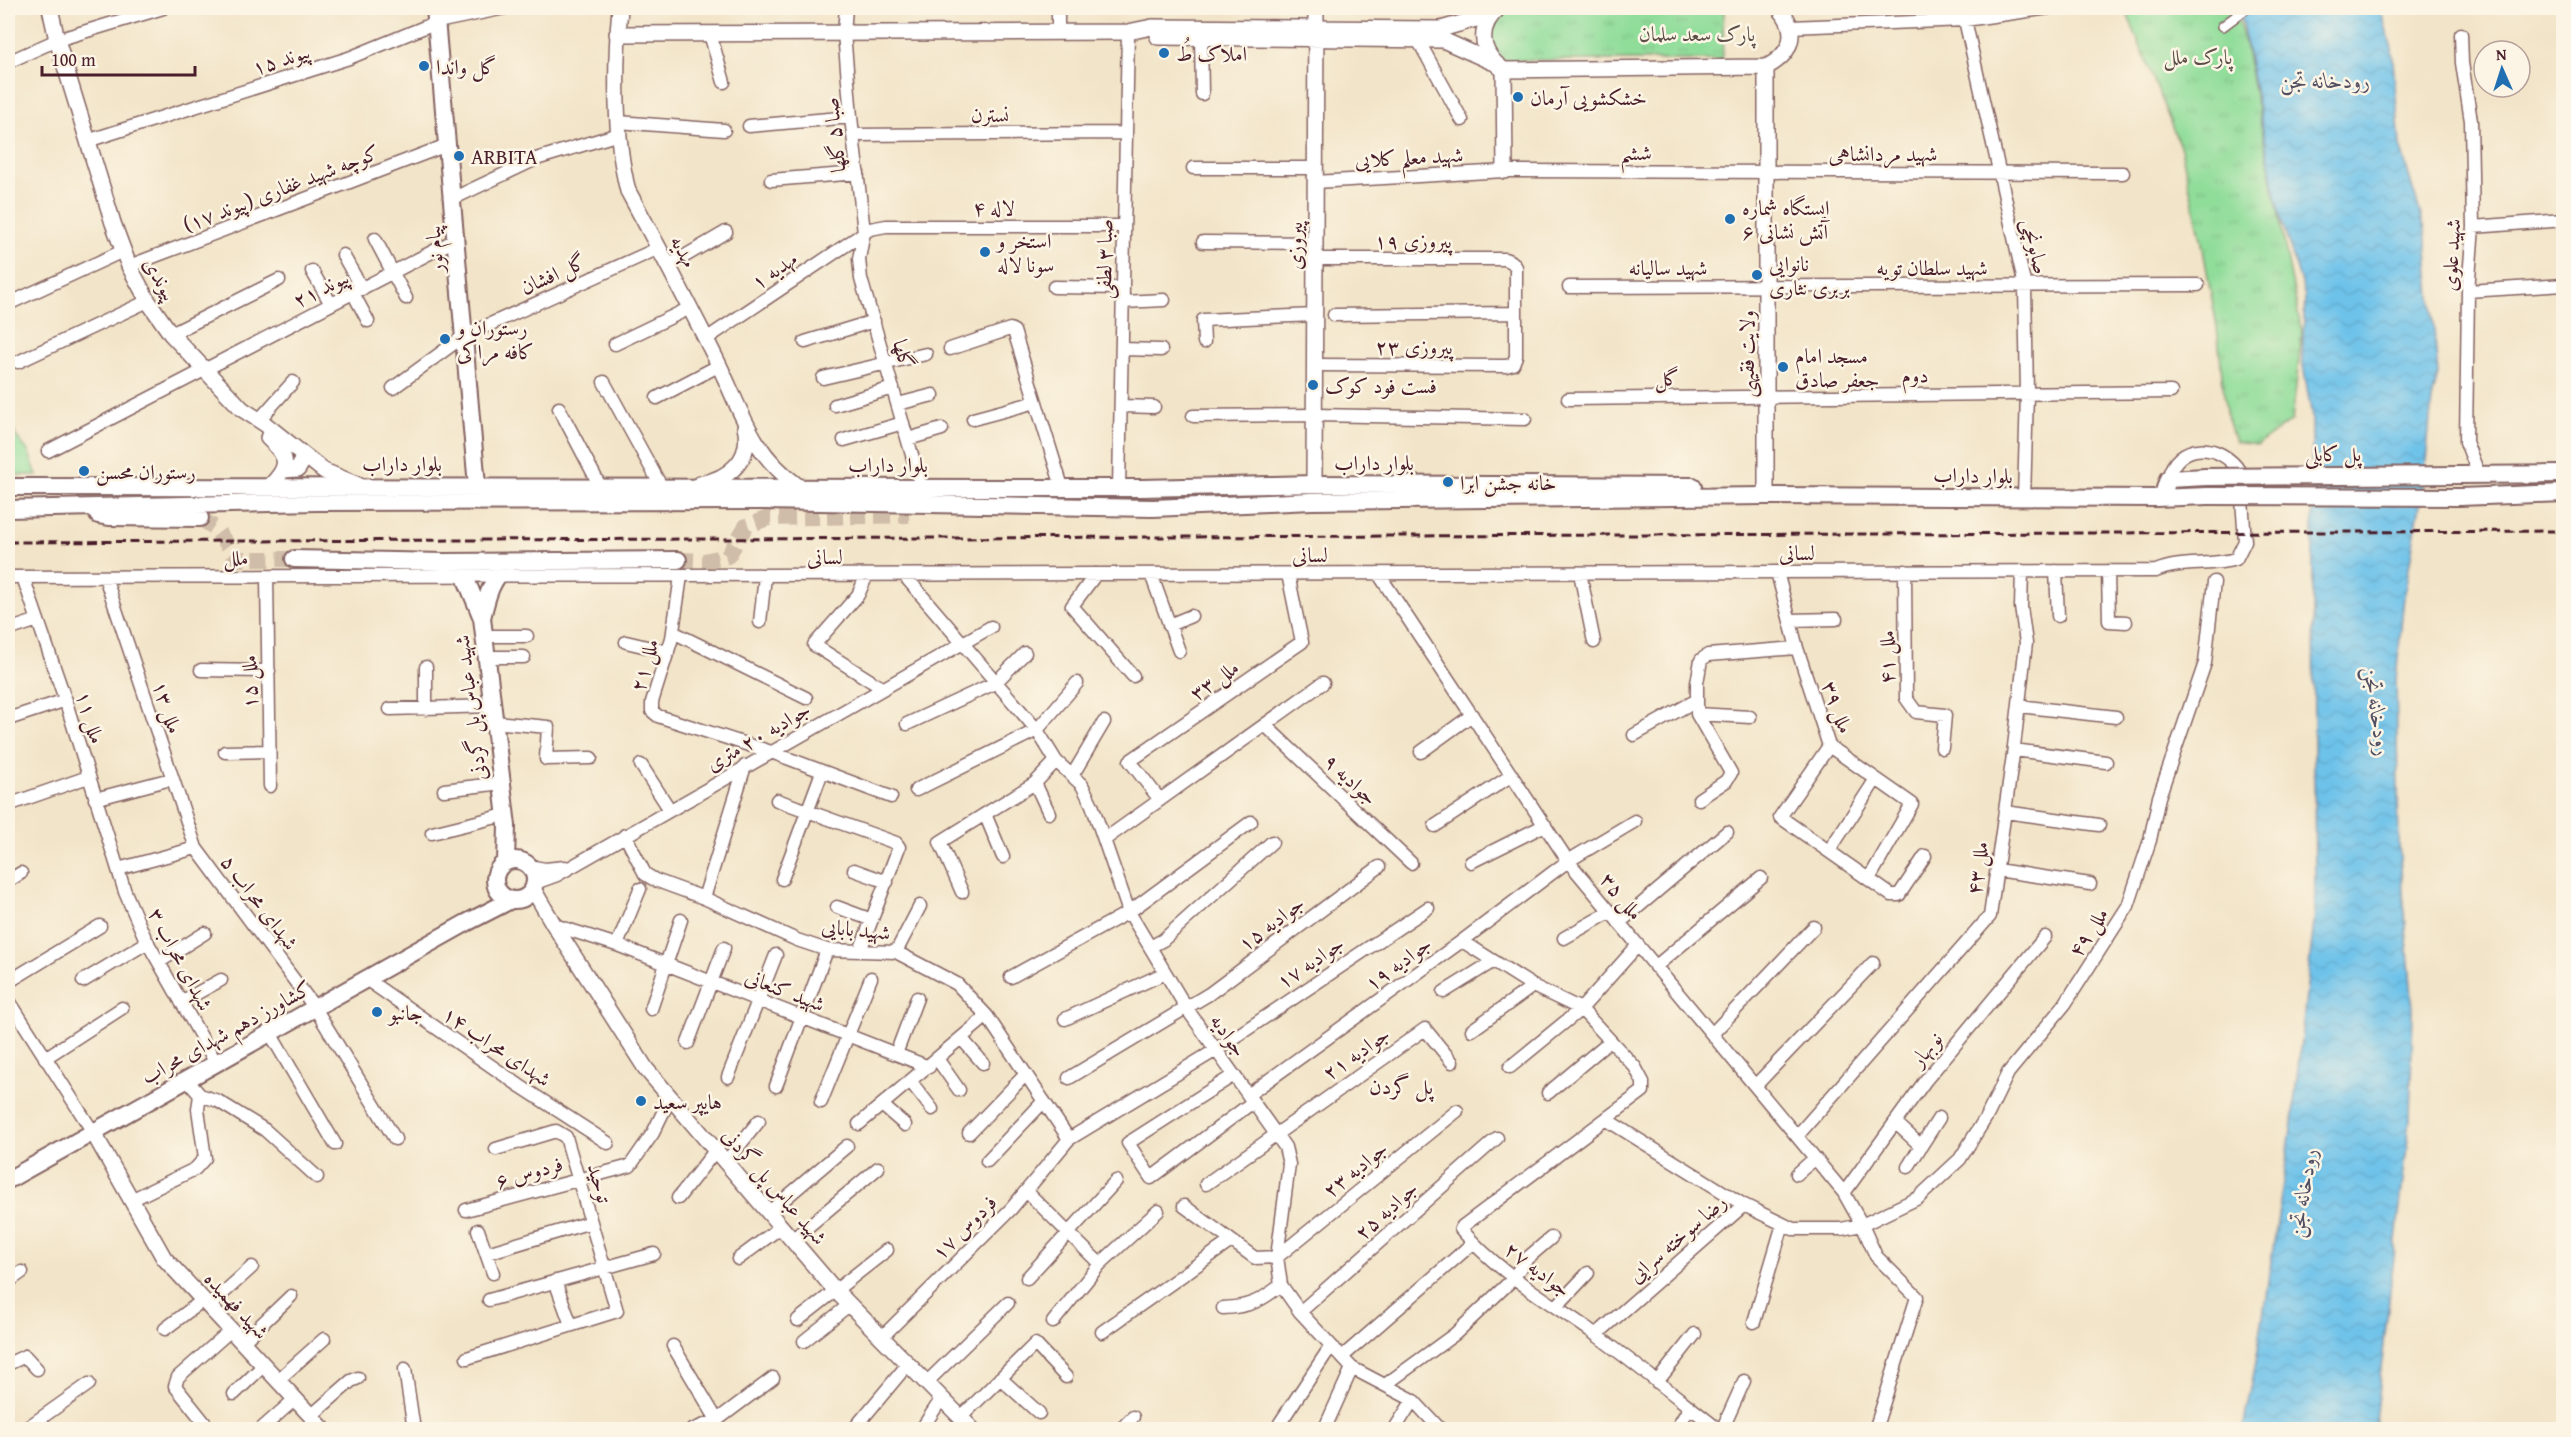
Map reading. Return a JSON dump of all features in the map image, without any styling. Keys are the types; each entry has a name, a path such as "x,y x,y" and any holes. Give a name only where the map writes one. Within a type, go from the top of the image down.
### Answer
{"main road":[{"name":"پیام نور","path":"436,15 477,486"},
{"path":"2479,475 2564,474"},
{"name":"پل کابلی","path":"2168,479 2479,475"},
{"path":"2156,498 2163,495 2168,479"},
{"name":"بلوار داراب","path":"8,487 921,486 1142,488 1314,484 1747,486 1766,496"},
{"path":"1091,507 1092,488"},
{"path":"1142,488 1143,508"},
{"name":"پل کابلی","path":"2156,498 2564,493"},
{"name":"بلوار داراب","path":"8,509 317,502 764,501 1143,508 1312,501 1766,496 2156,498"},
{"path":"909,515 1003,505"},
{"path":"65,507 109,517 200,519"},
{"path":"294,559 509,562 680,568"},
{"path":"444,562 465,577"},
{"path":"482,618 487,594 496,576 509,562"},
{"name":"شهید عباس پل گردنی","path":"465,577 482,618 506,820 506,862"},
{"path":"496,884 498,891 511,900 524,898 534,886 533,871 527,865 506,820"},
{"path":"466,923 490,896 500,868 506,862 513,861 527,865"},
{"name":"کشاورز دهم شهدای محراب","path":"8,1180 511,900"}],"street":[{"name":"پیوندی","path":"50,8 57,40 87,141 123,251 148,301 171,334 242,409 329,475 360,486"},
{"path":"8,62 57,40 163,8"},
{"name":"پیوند ۱۵","path":"87,141 349,58 436,15 505,8"},
{"name":"مهدیه","path":"620,8 617,34 619,128 621,166 628,190 720,365 756,444 770,463 798,486"},
{"name":"صبا ۵ گلها","path":"846,8 844,33 864,232"},
{"path":"1058,8 1058,32"},
{"name":"پیروزی","path":"1314,484 1316,8"},
{"path":"617,34 1128,32 1152,27 1316,32 1443,40 1499,67 1766,67 1779,60 1788,49 1791,35 1789,20 1779,8"},
{"name":"صابونچی","path":"1959,8 1965,20 2025,286 2027,393 2024,498"},
{"path":"1790,27 1965,20 2049,8"},
{"path":"2223,26 2247,8"},
{"path":"1128,32 1150,37 1201,38 1441,29 1495,11"},
{"path":"1495,11 1484,26 1482,39 1486,52 1499,67 1505,171"},
{"name":"صبا ۳ لطفی","path":"1119,488 1128,32"},
{"path":"710,34 724,82"},
{"name":"شهید علوی","path":"2461,34 2462,63 2471,121 2473,227 2468,291 2466,442 2479,475"},
{"path":"1201,38 1202,93"},
{"path":"1418,40 1462,120"},
{"name":"ولایت فقیهی","path":"1766,67 1766,496"},
{"path":"749,126 851,117"},
{"path":"452,199 536,159 619,128 724,130"},
{"name":"نسترن","path":"853,135 1126,133"},
{"name":"کوچه شهید غفاری (پیوند ۱۷)","path":"129,266 447,145"},
{"name":"شهید معلم کلایی","path":"1193,168 1315,175 1505,171"},
{"name":"ششم","path":"1505,171 1766,173"},
{"path":"771,180 858,173"},
{"name":"شهید مردانشاهی","path":"1766,173 2123,173"},
{"path":"2473,227 2564,220"},
{"name":"لاله ۴","path":"864,232 886,226 1124,226"},
{"path":"668,266 726,232"},
{"name":"گلها","path":"864,232 859,259 861,279 921,486"},
{"name":"مهدیه ۱","path":"706,339 864,232"},
{"path":"375,239 406,298"},
{"name":"پیوند ۲۱","path":"48,451 456,240"},
{"path":"1203,242 1315,243"},
{"name":"گل افشان","path":"393,388 464,336 659,248"},
{"path":"8,304 123,251"},
{"path":"344,255 368,321"},
{"name":"پیروزی ۱۹","path":"1315,260 1505,259 1516,267 1516,313"},
{"path":"312,271 331,304"},
{"path":"171,334 279,280"},
{"name":"شهید سلطان تویه","path":"1767,287 2198,285"},
{"path":"2468,291 2564,285"},
{"path":"1054,287 1123,288"},
{"name":"شهید سالیانه","path":"1569,287 1767,287"},
{"path":"1123,302 1164,300"},
{"path":"18,362 148,301"},
{"path":"615,344 690,308"},
{"path":"1334,315 1516,313"},
{"name":"پیروزی ۲۳","path":"1315,365 1506,366 1513,364 1516,356 1516,313"},
{"path":"1204,342 1203,320 1315,315"},
{"path":"805,342 874,321"},
{"path":"950,349 1010,329 1014,331 1062,487"},
{"path":"1122,349 1161,350"},
{"path":"823,378 926,354"},
{"path":"657,398 720,365"},
{"path":"259,420 293,382"},
{"path":"604,382 661,486"},
{"path":"835,405 893,388"},
{"name":"دوم","path":"1767,396 2171,392"},
{"path":"898,404 933,395"},
{"name":"گل","path":"1568,399 1767,396"},
{"path":"973,419 1036,402"},
{"path":"1121,406 1154,406"},
{"path":"559,408 600,486"},
{"path":"242,409 259,430 283,452 285,457 283,470 270,486"},
{"path":"1193,416 1315,415 1525,419"},
{"path":"691,486 721,479 738,466 746,450 747,434 743,418"},
{"path":"844,440 903,423"},
{"path":"908,439 942,429"},
{"name":"لسانی","path":"465,577 680,568 765,576 2156,571 2169,566 2220,564 2236,559 2245,541 2240,472 2226,455 2204,449 2193,451 2175,463 2168,479"},
{"path":"283,470 298,469 302,454"},
{"name":"ملل ۲۱","path":"680,568 673,632 652,702 652,711 658,716 771,752"},
{"path":"2108,570 2109,621 2126,622"},
{"name":"ملل ۴۱","path":"1905,571 1906,698 1916,712 1945,715 1942,748"},
{"name":"ملل ۴۳","path":"1797,1136 1990,916 2014,750 2026,643 2021,607 2022,571"},
{"path":"2056,571 2058,616"},
{"name":"ملل ۳۹","path":"1777,572 1797,648 1829,746 1912,804 1869,879"},
{"name":"ملل ۳۵","path":"1378,573 1568,861 1844,1192 1876,1256 1917,1297 1875,1430"},
{"path":"1580,573 1594,642"},
{"path":"1096,574 1072,606 1133,676"},
{"path":"1151,574 1179,651"},
{"name":"ملل ۳۳","path":"1160,800 1130,761 1302,642 1288,574"},
{"path":"867,575 858,595 814,645 882,688"},
{"name":"جوادیه","path":"904,575 1037,730 1056,761 1082,785 1129,912 1186,1009 1285,1147 1289,1164 1277,1257 1281,1285 1300,1312 1352,1368 1413,1400 1441,1430"},
{"path":"760,622 765,576"},
{"name":"ملل","path":"8,577 465,577"},
{"name":"ملل ۱۱","path":"23,577 66,700 118,869"},
{"name":"ملل ۱۳","path":"105,577 196,848"},
{"name":"ملل ۱۵","path":"267,577 270,786"},
{"name":"ملل ۴۹","path":"1862,1225 1918,1198 1960,1160 1988,1114 2008,1073 2065,1004 2128,906 2150,840 2159,797 2205,663 2214,582"},
{"path":"1169,626 1191,615"},
{"path":"1790,620 1836,619"},
{"path":"8,630 38,620"},
{"name":"جوادیه ۲۰ متری","path":"534,886 991,627"},
{"path":"673,632 806,698"},
{"path":"484,636 527,636"},
{"path":"626,642 668,652"},
{"path":"1699,799 1726,781 1731,773 1697,714 1696,700 1701,660 1708,655 1797,648"},
{"path":"907,724 995,683 1025,652"},
{"path":"486,657 524,657"},
{"path":"426,667 426,709"},
{"path":"201,670 268,671"},
{"path":"916,790 1037,730 1077,683"},
{"path":"1104,840 1323,683"},
{"path":"8,719 66,700"},
{"path":"1634,735 1696,700"},
{"path":"2019,706 2116,717"},
{"path":"390,709 493,714 548,727 546,759 591,758"},
{"path":"1697,714 1750,717"},
{"path":"1421,752 1472,715"},
{"path":"1072,776 1104,722"},
{"name":"جوادیه ۹","path":"1265,725 1411,863"},
{"path":"1829,746 1780,817 1891,895 1899,895 1925,856"},
{"path":"2014,750 2106,762"},
{"path":"225,752 269,751"},
{"path":"771,752 891,797"},
{"path":"962,892 940,842 1035,783 1056,761"},
{"path":"641,765 670,810"},
{"path":"704,898 746,766"},
{"path":"782,879 822,772"},
{"path":"1435,826 1512,776"},
{"path":"8,805 88,777"},
{"path":"95,799 171,779"},
{"path":"1829,851 1875,779"},
{"path":"444,790 502,783"},
{"path":"1035,783 1049,813"},
{"path":"777,800 896,843 899,847 860,951"},
{"path":"2005,812 2099,825"},
{"path":"985,814 1004,857"},
{"path":"432,833 506,820"},
{"name":"جوادیه ۱۹","path":"1234,1075 1128,1143 1151,1178 1250,1098 1568,861 1635,821"},
{"path":"1011,977 1129,912 1251,822"},
{"path":"1471,862 1545,825"},
{"path":"1619,923 1727,832"},
{"name":"شهید بابایی","path":"625,835 645,874 797,940 827,950 896,952 957,984 987,1017 1069,1139"},
{"path":"1150,947 1163,940 1272,842"},
{"path":"118,869 196,848"},
{"name":"شهدای محراب ۵","path":"196,848 315,1008 395,1139"},
{"path":"527,865 545,869 575,864"},
{"name":"جوادیه ۱۵","path":"1070,1078 1186,1009 1379,867"},
{"name":"شهدای محراب ۳","path":"118,869 125,892 148,942 216,1063"},
{"path":"854,870 887,882"},
{"path":"1997,870 2090,884"},
{"path":"8,881 21,873"},
{"path":"1655,966 1761,878"},
{"name":"شهید عباس پل گردنی","path":"534,886 554,925 622,1036 670,1098 835,1290 973,1430"},
{"path":"617,945 640,889"},
{"path":"896,952 920,906"},
{"path":"837,907 872,920"},
{"name":"جوادیه ۱۷","path":"1069,1139 1216,1050 1428,908"},
{"path":"1564,938 1610,912"},
{"path":"651,1009 668,965 681,920"},
{"name":"شهید کنعانی","path":"554,925 617,945 896,1054 934,1063"},
{"path":"8,982 100,926"},
{"path":"1712,1034 1814,927"},
{"path":"159,962 205,933"},
{"name":"نوبهار","path":"1844,1192 1925,1081 2045,937"},
{"path":"1462,941 1533,986 1581,1009 1635,1067 1643,1082 1643,1091 1607,1120 1463,1226 1461,1229 1473,1243"},
{"path":"82,981 148,942"},
{"path":"1510,1067 1581,1009 1638,945"},
{"path":"688,1043 724,948"},
{"path":"776,1086 827,950"},
{"path":"728,1077 776,955"},
{"path":"1444,992 1494,961"},
{"path":"1755,1086 1873,963"},
{"path":"1065,1019 1165,972"},
{"path":"821,1102 871,978"},
{"name":"شهدای محراب ۱۴","path":"366,979 520,1086 608,1143"},
{"path":"182,1002 221,980"},
{"path":"1472,1030 1533,986"},
{"path":"896,1054 917,998"},
{"path":"8,999 93,1132"},
{"path":"45,1058 122,1008"},
{"path":"859,1124 987,1017"},
{"name":"جوادیه ۲۱","path":"1276,1134 1425,1029 1452,1062"},
{"path":"270,1033 335,1144"},
{"path":"962,1038 983,1063"},
{"path":"1548,1094 1610,1041"},
{"path":"934,1063 959,1090"},
{"path":"969,1133 1026,1074"},
{"path":"187,1080 200,1095 218,1101 265,1130 317,1177"},
{"path":"911,1082 932,1109"},
{"path":"131,1200 195,1169 205,1158 198,1109 200,1095"},
{"name":"فردوس ۶","path":"466,1210 630,1166 653,1133 670,1098"},
{"path":"987,1161 1044,1101"},
{"path":"882,1105 905,1125"},
{"name":"جوادیه ۲۳","path":"1277,1257 1457,1111"},
{"path":"1908,1167 1939,1118"},
{"path":"1607,1120 1744,1205"},
{"path":"678,1198 759,1121"},
{"path":"1895,1122 1921,1146"},
{"name":"توحید","path":"496,1149 556,1131 566,1137 617,1311 571,1326"},
{"name":"شهید فهمیده","path":"93,1132 164,1258 324,1430"},
{"path":"1206,1184 1276,1134"},
{"name":"جوادیه ۲۵","path":"1300,1312 1497,1138"},
{"name":"فردوس ۱۷","path":"881,1338 1011,1209 1069,1139"},
{"path":"768,1213 847,1146"},
{"path":"1797,1174 1815,1158"},
{"path":"792,1240 878,1168"},
{"path":"1027,1278 1116,1181"},
{"path":"1026,1191 1100,1264"},
{"name":"رضا سوخته سرایی","path":"1596,1335 1744,1205 1793,1229 1862,1225"},
{"path":"1184,1206 1255,1258 1277,1257"},
{"path":"1053,1322 1100,1264 1158,1211"},
{"path":"487,1253 591,1222"},
{"path":"1754,1322 1784,1224"},
{"path":"738,1259 781,1227"},
{"path":"478,1230 493,1273"},
{"path":"1385,1385 1455,1334 1514,1278 1524,1262 1551,1238"},
{"path":"1102,1332 1231,1241"},
{"name":"جوادیه ۲۷","path":"1341,1357 1473,1243 1514,1278 1596,1335 1721,1430"},
{"path":"798,1320 887,1250"},
{"path":"489,1300 654,1254"},
{"path":"165,1329 206,1303 252,1267"},
{"path":"8,1282 22,1272"},
{"path":"1556,1308 1588,1273"},
{"path":"467,1358 571,1326 555,1281"},
{"path":"1223,1308 1245,1307 1270,1294 1281,1285"},
{"path":"243,1342 291,1296"},
{"path":"926,1383 1008,1304"},
{"path":"804,1341 849,1305"},
{"path":"207,1426 175,1386 178,1377 231,1330"},
{"path":"1657,1382 1695,1334"},
{"path":"278,1380 324,1339"},
{"path":"961,1417 1035,1344 1066,1377"},
{"path":"673,1346 717,1420 725,1422 728,1430"},
{"path":"1280,1423 1331,1346"},
{"path":"8,1364 25,1356 37,1369"},
{"path":"853,1430 908,1364"},
{"path":"234,1394 264,1365"},
{"path":"1324,1430 1352,1368"},
{"path":"405,1369 414,1430"},
{"path":"311,1416 357,1378"},
{"path":"692,1430 717,1420 773,1378"},
{"path":"1000,1378 1039,1413"},
{"path":"1721,1430 1744,1381"},
{"path":"24,1430 89,1384"},
{"path":"921,1430 942,1398"},
{"path":"260,1430 295,1399"},
{"path":"1394,1430 1413,1400"},
{"path":"1676,1430 1690,1407"},
{"path":"1120,1430 1133,1418"}],"green space":[{"name":"پارک سعد سلمان","path":"1724,8 1722,60 1506,60 1497,58 1490,51 1491,21 1503,11"},
{"name":"پارک ملل","path":"2125,8 2234,8 2244,39 2302,333 2292,420 2257,445 2235,442 2226,412 2217,327 2201,238 2181,149"},
{"path":"8,407 15,435 28,451 37,475 8,475"}],"water":[{"name":"رودخانه تجن","path":"2239,8 2380,8 2392,49 2400,146 2425,229 2438,374 2432,399 2424,481 2404,596 2396,679 2399,845 2413,1009 2410,1120 2374,1429 2243,1429 2256,1362 2292,1123 2315,913 2312,417 2302,359 2305,296 2279,212"}],"tunnel":[{"path":"678,560 704,561 728,556 746,526 768,518 909,515"},
{"path":"200,518 215,528 238,559 294,559"}],"railway":[{"path":"8,542 2564,531"}],"place":[{"name":"املاک طُ","path":"1164,53"},
{"name":"گل واندا","path":"424,66"},
{"name":"خشکشویی آرمان","path":"1518,97"},
{"name":"ARBITA","path":"459,156"},
{"name":"ایستگاه شماره ۶ آتش نشانی","path":"1730,219"},
{"name":"استخر و سونا لاله","path":"985,252"},
{"name":"نانوایی بربری نثاری","path":"1757,275"},
{"name":"رستوران و کافه مراکی","path":"445,339"},
{"name":"مسجد امام جعفر صادق","path":"1783,367"},
{"name":"فست فود کوک","path":"1313,385"},
{"name":"رستوران محسن","path":"84,471"},
{"name":"خانه جشن ابرا","path":"1448,482"},
{"name":"جانبو","path":"377,1012"},
{"name":"هایپر سعید","path":"641,1101"}],"district":[{"name":"پل گردن","path":"1401,1086"}]}
